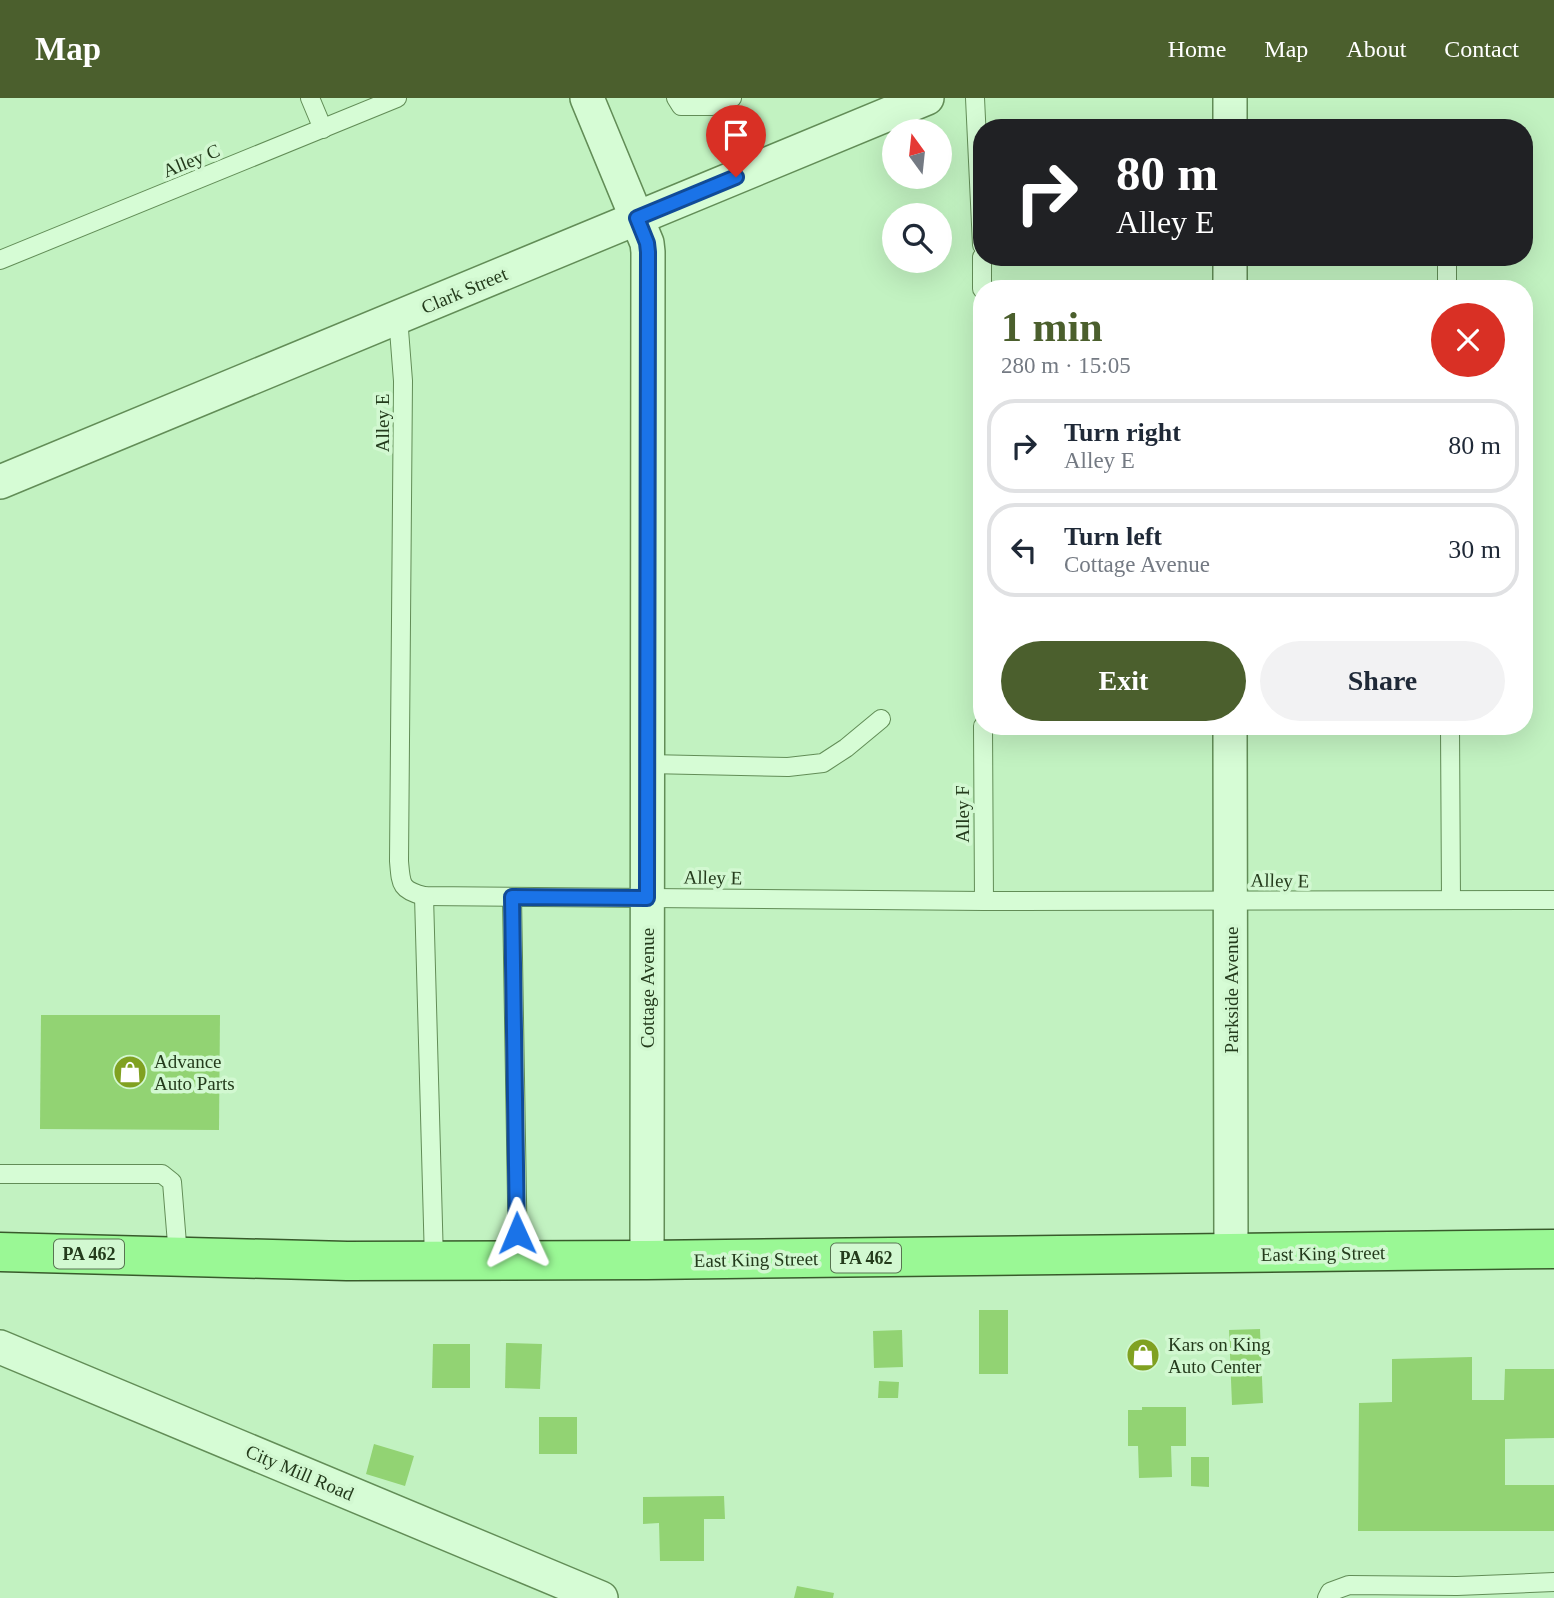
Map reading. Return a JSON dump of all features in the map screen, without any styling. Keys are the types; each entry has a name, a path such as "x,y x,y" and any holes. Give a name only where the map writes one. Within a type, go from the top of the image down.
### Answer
{"main road":[{"name":"East King Street","path":"0,1252 347,1261 517,1261 1554,1250"}],"street":[{"name":"Cottage Avenue","path":"587,98 647,243 648,252 647,1260"},
{"name":"Clark Street","path":"0,482 927,98"},
{"path":"1230,98 1230,119"},
{"name":"Parkside Avenue","path":"1230,735 1231,1255"},
{"name":"City Mill Road","path":"0,1347 601,1598"}],"lane":[{"path":"310,98 323,128"},
{"name":"Alley C","path":"0,260 397,98"},
{"path":"676,98 681,106 712,106 733,98"},
{"path":"975,98 976,119"},
{"name":"Alley E","path":"398,317 403,381 399,862 401,884 409,892 424,896 984,901 1554,900"},
{"path":"648,764 788,767 823,762 846,748 881,719"},
{"name":"Alley F","path":"983,735 984,901"},
{"path":"1450,735 1451,901"},
{"path":"424,896 434,1261"},
{"path":"512,897 517,1261"},
{"path":"0,1174 162,1174 172,1182 178,1256"},
{"path":"1327,1598 1330,1592 1349,1585 1457,1592 1554,1583"}],"building":[{"name":"Advance Auto Parts","path":"41,1015 220,1015 219,1130 40,1129"},
{"path":"979,1310 1008,1310 1008,1374 979,1374"},
{"path":"1260,1329 1263,1403 1232,1405 1229,1330"},
{"path":"902,1330 903,1367 874,1368 873,1331"},
{"path":"506,1343 542,1344 540,1389 505,1388"},
{"path":"433,1344 470,1344 470,1388 432,1388"},
{"path":"1472,1357 1472,1400 1504,1400 1505,1369 1554,1369 1554,1438 1505,1439 1505,1485 1554,1485 1554,1531 1358,1531 1359,1403 1392,1402 1392,1359"},
{"path":"879,1381 899,1382 898,1398 878,1398"},
{"path":"1142,1407 1186,1407 1186,1446 1171,1446 1172,1477 1139,1478 1138,1446 1128,1446 1128,1410 1142,1410"},
{"path":"539,1417 577,1417 577,1454 539,1454"},
{"path":"374,1444 414,1456 405,1486 366,1474"},
{"path":"1191,1457 1209,1457 1209,1487 1191,1486"},
{"path":"724,1496 725,1519 704,1519 704,1561 660,1561 659,1523 643,1524 643,1497"},
{"path":"797,1586 834,1593 833,1598 794,1598"}],"place":[{"name":"Advance Auto Parts","path":"130,1072"},
{"name":"Kars on King Auto Center","path":"1143,1355"}],"route":[{"path":"517,1233 512,897 647,898 648,252 637,218 736,177"}]}
